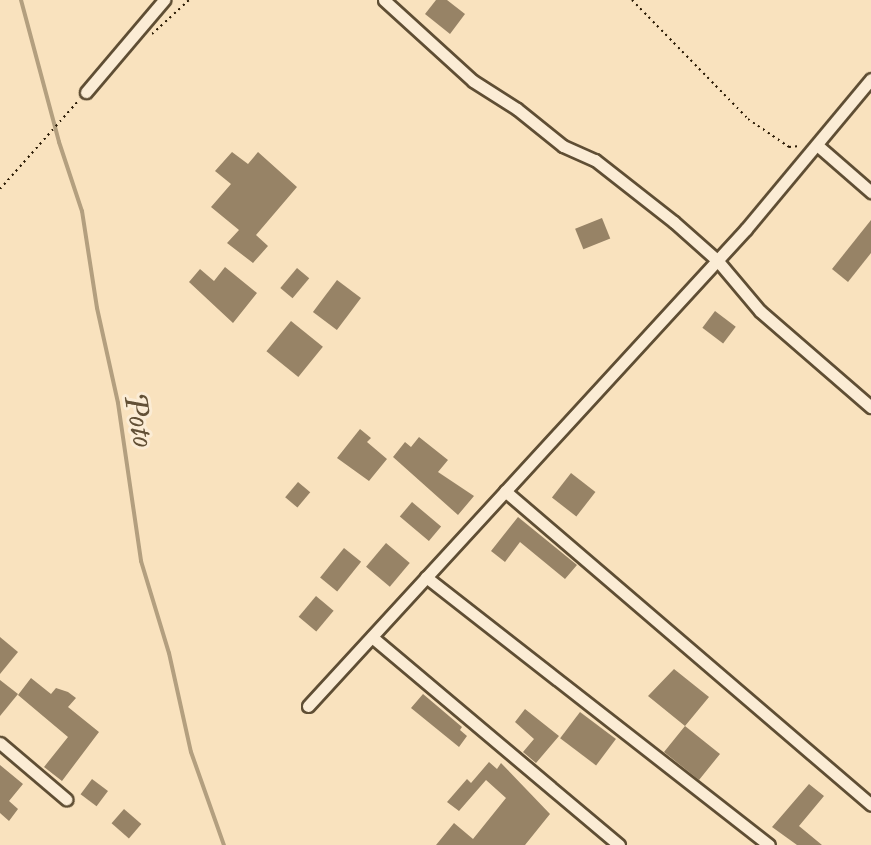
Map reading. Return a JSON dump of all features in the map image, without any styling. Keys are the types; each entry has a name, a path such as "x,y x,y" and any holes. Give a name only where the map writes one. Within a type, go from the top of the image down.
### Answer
{"street":[{"path":"86,92 164,0"},
{"path":"384,0 464,74 517,109 563,146 595,160 717,260 760,311 871,407"},
{"path":"308,706 717,260 871,79"},
{"path":"817,145 871,192"},
{"path":"505,491 871,805"},
{"path":"426,577 769,845"},
{"path":"372,637 619,845"},
{"path":"0,743 66,799"}],"path":[{"path":"632,0 748,119 789,147 817,145"}],"building":[{"path":"436,0 447,0 465,14 450,34 425,14"},
{"path":"232,152 248,164 258,152 297,187 256,235 268,246 253,263 227,243 239,230 211,207 231,184 215,171"},
{"path":"602,218 610,238 583,249 575,229"},
{"path":"871,220 871,253 848,282 832,269"},
{"path":"225,267 257,293 233,323 189,282 200,269 214,281"},
{"path":"297,268 309,278 293,298 280,288"},
{"path":"337,280 361,298 337,330 313,312"},
{"path":"715,311 736,327 723,343 702,328"},
{"path":"291,321 323,347 298,377 266,351"},
{"path":"360,429 371,438 367,442 387,459 369,481 337,458"},
{"path":"419,437 448,460 438,472 474,496 458,515 393,457 405,442 411,447"},
{"path":"571,473 595,492 576,517 552,497"},
{"path":"298,482 310,492 297,508 285,497"},
{"path":"412,502 441,526 429,541 400,517"},
{"path":"518,517 577,565 565,579 520,542 505,562 491,551"},
{"path":"386,543 410,563 390,587 366,567"},
{"path":"344,548 361,562 337,591 320,578"},
{"path":"316,596 334,611 316,631 299,617"},
{"path":"0,637 18,652 0,674"},
{"path":"674,669 709,697 685,726 648,696"},
{"path":"31,678 51,694 56,688 76,698 68,707 99,732 62,781 44,767 68,737 18,695"},
{"path":"0,680 18,694 0,716"},
{"path":"423,694 462,727 460,730 467,736 459,747 411,708"},
{"path":"525,709 559,736 536,763 523,752 534,739 515,722"},
{"path":"580,712 616,739 596,765 560,738"},
{"path":"685,726 720,754 699,780 664,752"},
{"path":"489,762 497,769 501,763 550,814 525,845 436,845 454,823 473,839 506,798 486,780 459,811 447,802 467,779 471,783"},
{"path":"0,765 23,784 9,801 18,809 9,821 0,813"},
{"path":"92,779 108,791 97,806 81,794"},
{"path":"809,784 824,796 799,826 822,845 797,845 772,827"},
{"path":"124,809 141,824 129,838 112,823"}],"waterway":[{"name":"Poto","path":"21,0 59,142 82,211 97,308 118,403 141,561 169,653 191,752 224,845"}]}
